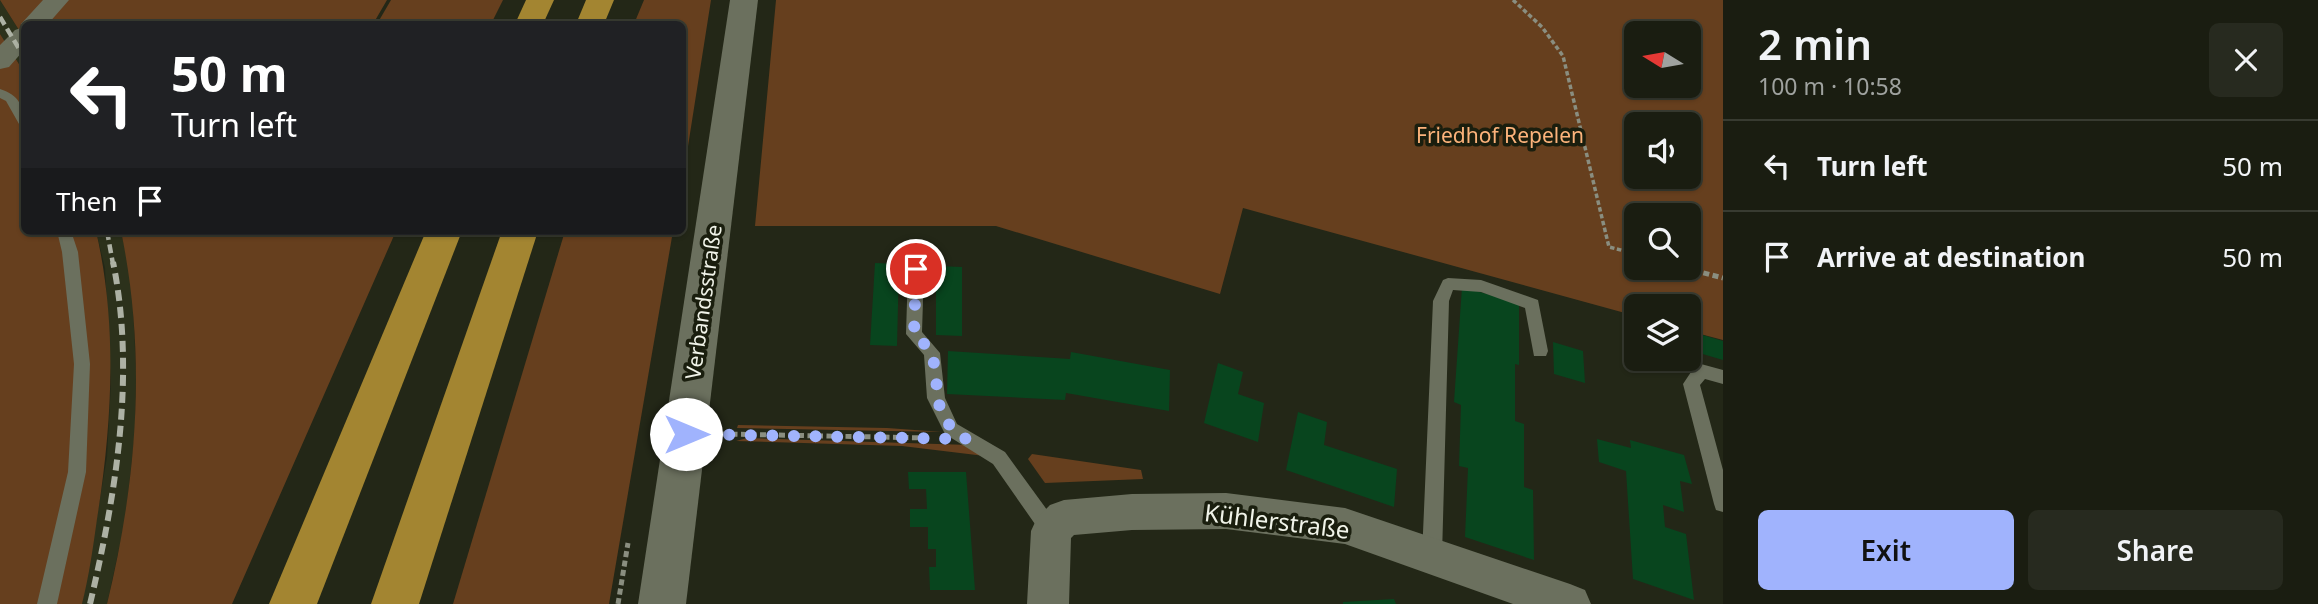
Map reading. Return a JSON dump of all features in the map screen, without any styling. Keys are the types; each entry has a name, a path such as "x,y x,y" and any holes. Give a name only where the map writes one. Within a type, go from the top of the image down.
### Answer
{"highway":[{"path":"530,21 540,0"},
{"path":"591,21 600,0"},
{"path":"293,604 442,235"},
{"path":"395,604 519,235"}],"main road":[{"name":"Verbandsstraße","path":"662,604 744,0"}],"street":[{"path":"37,21 57,0"},
{"path":"0,61 21,38"},
{"name":"Kühlerstraße","path":"1051,531 1064,518 1132,512 1226,511 1345,526 1570,604"},
{"path":"1048,604 1051,531"}],"lane":[{"path":"0,93 11,98 21,116"},
{"path":"47,604 78,472 82,364 70,252 65,235"},
{"path":"916,269 914,334 932,353 936,398 951,429 999,458 1051,531"},
{"path":"1432,556 1441,301 1448,284 1466,282 1504,292 1532,304 1541,351"},
{"path":"1723,377 1701,371 1691,384 1723,504"}],"path":[{"path":"1513,0 1542,27 1563,56 1609,247 1624,251"},
{"path":"1701,272 1723,278"},
{"path":"686,434 966,439"}],"shaded area":[{"path":"0,0 21,33 21,67 0,34"},
{"path":"97,235 122,235 132,282 136,374 135,433 125,521 107,604 82,604 107,457 111,382 105,268"}],"green space":[{"path":"0,0 387,0 375,21 21,21 21,33"},
{"path":"391,0 503,0 492,21 379,21"},
{"path":"644,0 711,0 686,159 686,21 635,21"},
{"name":"Friedhof Repelen","path":"776,0 1723,0 1723,340 1701,334 1701,294 1624,294 1624,313 1243,208 1220,294 996,226 755,226"},
{"path":"0,34 21,67 21,235 97,235 108,303 110,375 102,483 82,604 0,604"},
{"path":"122,235 394,235 232,604 107,604 125,511 135,418 134,325"},
{"path":"564,235 672,235 609,604 453,604"},
{"path":"738,425 887,428 942,432 737,428"},
{"path":"747,438 970,445 993,457 902,446 736,441"},
{"path":"1032,454 1141,470 1143,479 1045,483 1028,459"}],"building":[{"path":"875,263 899,264 897,346 870,345"},
{"path":"936,266 962,267 962,336 936,335"},
{"path":"1462,287 1519,303 1519,365 1515,364 1515,421 1524,424 1524,487 1533,490 1534,560 1465,537 1468,468 1459,466 1461,405 1454,402"},
{"path":"1701,335 1723,341 1723,360 1701,354"},
{"path":"1553,342 1583,351 1585,383 1554,374"},
{"path":"948,351 1070,359 1071,352 1170,370 1169,411 1066,393 1065,400 947,394"},
{"path":"1218,363 1243,372 1238,394 1264,403 1258,442 1204,423"},
{"path":"1298,412 1327,422 1324,445 1397,469 1394,507 1286,470"},
{"path":"1597,439 1631,448 1630,440 1684,455 1692,484 1680,481 1684,512 1663,505 1665,527 1686,534 1694,600 1633,579 1626,471 1599,462"},
{"path":"908,472 966,472 975,590 930,590 929,567 936,567 936,549 928,549 928,527 910,527 910,509 927,509 926,489 909,489"},
{"path":"1394,599 1396,604 1343,604 1343,602"}],"railway":[{"path":"0,17 21,52"},
{"path":"108,235 113,264"},
{"path":"90,604 115,477 123,390 120,304 113,262"}],"route":[{"path":"686,434 966,439 951,429 936,398 932,353 914,334 916,269"}]}
